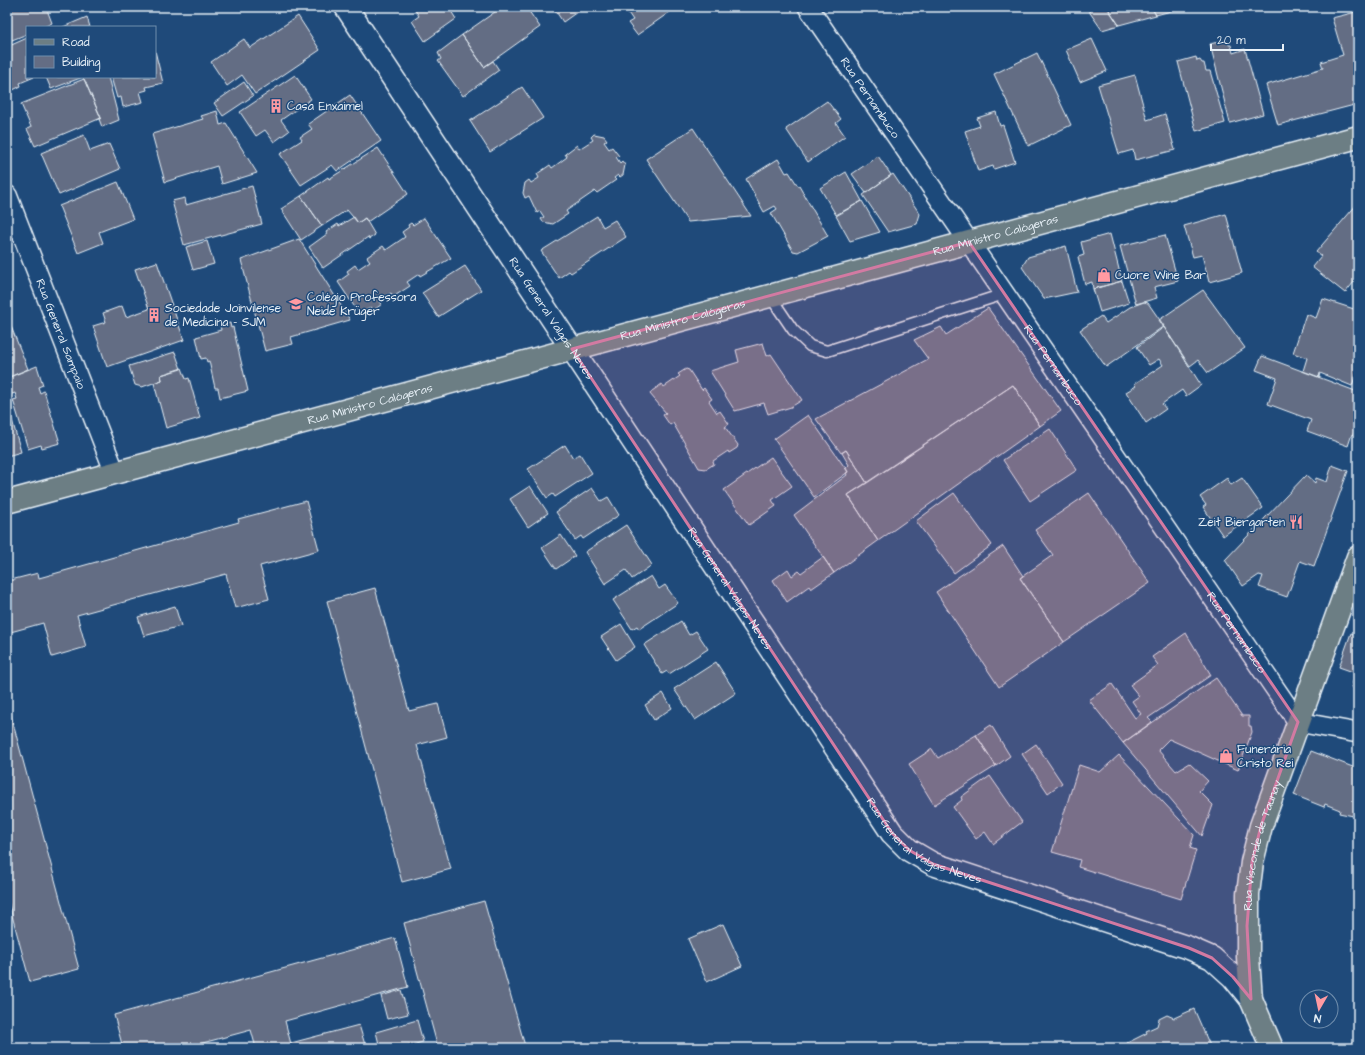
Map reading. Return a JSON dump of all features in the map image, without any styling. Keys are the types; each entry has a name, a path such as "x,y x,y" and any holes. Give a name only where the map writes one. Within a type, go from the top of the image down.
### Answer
{"main road":[{"name":"Rua General Valgas Neves","path":"346,7 892,834 909,850 932,864 1189,948 1212,958 1234,977 1251,999"},
{"name":"Rua Ministro Calógeras","path":"7,502 1358,137"},
{"name":"Rua Visconde de Taunay","path":"1272,1048 1251,999 1247,926 1248,894 1252,862 1261,826 1358,557"}],"street":[{"name":"Rua Pernambuco","path":"808,7 1298,722"},
{"name":"Rua General Sampaio","path":"7,195 115,473"},
{"path":"1298,722 1358,733"}],"lane":[{"path":"770,296 793,330 810,346 827,351 1004,294"}],"highlighted area":[{"path":"969,242 1298,722 1261,826 1252,862 1247,926 1251,999 1233,977 1212,958 1189,948 933,864 909,850 892,833 572,349"}],"building":[{"path":"7,7 46,7 52,23 46,26 26,26 26,34 7,42"},
{"path":"413,7 456,7 451,11 456,19 425,41 412,21 419,16"},
{"path":"502,7 526,7 540,27 484,67 462,35"},
{"path":"553,7 584,7 563,22"},
{"path":"624,7 677,7 637,35 628,23 633,20"},
{"path":"1086,7 1107,7 1119,25 1102,30"},
{"path":"1107,7 1151,7 1156,15 1119,25"},
{"path":"1151,7 1186,7 1156,15"},
{"path":"1356,12 1358,16 1358,104 1278,125 1266,85 1323,68 1321,62 1343,55 1332,18"},
{"path":"298,16 320,50 255,94 242,75 227,86 211,62 244,39 250,48"},
{"path":"87,17 90,26 65,26"},
{"path":"462,35 484,67 493,61 499,70 463,96 438,61 441,59 438,53"},
{"path":"26,38 26,78 32,78 20,83 21,86 11,91 7,83 7,47"},
{"path":"1092,39 1107,71 1080,82 1066,50"},
{"path":"1226,40 1229,45 1231,45 1233,53 1245,49 1263,114 1230,123 1210,44"},
{"path":"1037,53 1071,125 1028,146 994,74"},
{"path":"156,55 163,83 146,87 147,90 140,92 143,102 123,107 121,97 117,98 111,78 156,78"},
{"path":"1196,57 1197,61 1200,60 1204,63 1206,71 1210,71 1225,123 1196,131 1178,62"},
{"name":"Casa Enxaimel","path":"295,75 311,99 281,120 289,131 274,142 265,130 256,136 240,112"},
{"path":"1135,75 1147,120 1165,114 1175,150 1135,160 1133,150 1119,154 1098,85"},
{"path":"46,78 80,78 51,89"},
{"path":"83,78 108,78 119,120 102,127 99,119 101,118"},
{"path":"84,79 101,118 35,146 27,129 31,127 21,104"},
{"path":"244,82 253,96 223,116 214,103"},
{"path":"522,87 543,118 490,152 470,121"},
{"path":"350,95 381,141 337,171 332,165 301,185 280,154 302,140 300,137 312,129 308,124"},
{"path":"827,101 841,119 836,123 845,136 808,162 786,129"},
{"path":"217,111 220,125 226,123 257,173 222,184 217,166 165,182 152,134 203,119 201,116"},
{"path":"996,112 1000,126 1003,125 1015,162 994,169 993,166 978,171 965,131 980,126 977,118"},
{"path":"693,128 751,216 688,222 646,159"},
{"path":"594,134 604,136 607,140 604,142 609,149 612,147 619,156 616,157 620,163 622,161 625,165 623,175 620,177 618,175 614,178 616,180 597,193 595,191 566,211 568,214 553,224 543,222 541,219 544,217 540,211 537,213 529,196 525,198 523,193 525,183 529,180 531,183 539,178 537,174 550,165 552,168 567,157 565,154 577,145 579,149 593,140 591,137"},
{"path":"84,135 90,151 109,144 120,169 59,195 41,153"},
{"path":"378,148 408,194 367,222 365,218 358,223 347,210 322,226 301,196 328,177 329,179"},
{"path":"878,156 891,175 866,193 852,174"},
{"path":"778,159 786,173 789,172 799,186 828,236 798,252 793,251 771,213 777,209 775,206 764,212 746,179"},
{"path":"846,172 862,201 836,215 820,188"},
{"path":"893,174 920,214 917,224 888,232 863,195"},
{"path":"118,182 133,219 99,232 103,243 78,253 59,206"},
{"path":"252,186 262,224 184,245 172,201 185,198 186,205"},
{"path":"301,196 322,226 301,240 281,209"},
{"path":"862,201 880,232 850,241 836,216"},
{"path":"1358,203 1358,257 1354,262 1358,266 1358,277 1345,293 1312,267 1321,256 1316,252"},
{"path":"1226,214 1242,273 1209,282 1202,255 1193,257 1184,226"},
{"path":"597,216 603,227 615,220 626,237 571,273 569,271 559,278 541,251"},
{"path":"354,217 358,223 365,218 375,235 369,239 368,237 323,268 309,247 338,224 339,226"},
{"path":"424,218 451,258 420,276 419,274 407,282 410,286 393,297 391,293 379,301 382,304 374,310 371,307 360,315 338,282 349,274 347,271 355,265 358,269 370,261 367,257 383,246 386,250 405,237 402,232 409,227 408,225 411,223 413,225"},
{"path":"1110,234 1122,281 1093,289 1092,282 1085,284 1078,257 1084,255 1081,242"},
{"path":"1165,235 1178,281 1154,287 1157,298 1136,304 1120,246"},
{"name":"Colégio Professora Neide Krüger","path":"299,239 350,320 291,337 293,344 265,351 241,260"},
{"path":"207,241 214,264 193,270 186,247"},
{"path":"1066,246 1077,292 1044,299 1022,267 1028,257"},
{"name":"Sociedade Joinvilense de Medicina - SJM","path":"157,262 184,340 107,367 93,326 106,322 103,313 122,306 126,317 149,309 135,269"},
{"path":"465,266 481,290 438,317 422,293"},
{"path":"1122,281 1129,303 1100,312 1093,289"},
{"path":"1203,290 1245,348 1208,373 1198,360 1190,366 1159,320"},
{"path":"1323,299 1357,310 1358,306 1358,368 1352,386 1320,373 1319,377 1303,371 1307,358 1293,353 1306,314 1316,318"},
{"path":"1144,302 1148,303 1164,326 1106,367 1080,330 1101,316 1106,323 1130,307"},
{"path":"988,308 1061,411 1040,426 1013,385 867,483 846,450 841,453 816,419 928,359 914,340 941,327 946,335"},
{"path":"8,319 28,369 7,378 7,320"},
{"path":"230,323 231,328 233,327 248,391 220,398 218,388 215,388 209,361 207,362 206,358 201,359 196,337 221,330 220,325"},
{"path":"1164,327 1201,385 1186,396 1182,390 1162,404 1166,409 1146,423 1126,392 1136,386 1134,384 1163,365 1159,359 1149,365 1137,347"},
{"path":"763,343 767,356 771,354 802,400 791,407 768,414 764,403 735,411 710,371 739,362 736,350"},
{"path":"175,352 181,369 161,375 162,380 142,387 135,385 129,366"},
{"path":"1262,356 1358,392 1358,425 1354,435 1352,434 1348,446 1307,431 1311,420 1268,404 1277,378 1256,370"},
{"path":"37,366 43,385 38,387 40,393 44,391 60,443 42,448 41,445 28,449 13,400 17,399 15,393 9,395 7,378"},
{"path":"182,368 186,379 189,378 200,418 166,428 154,383 162,380 161,375"},
{"path":"686,369 689,370 702,390 704,388 712,399 709,401 717,413 720,411 729,424 725,427 738,445 737,448 729,453 728,451 713,461 714,464 706,469 699,468 673,423 670,425 663,415 666,413 650,394 662,384 664,387 680,376 678,374"},
{"path":"1013,385 1040,426 878,541 848,495"},
{"path":"7,402 21,452 7,456"},
{"path":"808,415 848,472 814,497 774,439"},
{"path":"1050,429 1077,470 1030,501 1003,460"},
{"path":"565,445 573,458 580,454 592,473 555,497 553,494 547,498 528,469"},
{"path":"846,450 867,483 848,495 878,541 834,573 794,515 847,475 846,473 848,472 846,468 849,465 842,453"},
{"path":"771,457 792,486 772,500 776,506 749,525 724,490"},
{"name":"Zeit Biergarten","path":"1332,465 1348,471 1314,566 1300,561 1287,597 1259,587 1263,576 1259,575 1243,586 1225,560 1306,475 1315,483 1316,478 1327,482"},
{"path":"1227,478 1231,485 1242,478 1263,508 1223,536 1203,507 1206,505 1200,497"},
{"path":"530,486 548,513 528,527 510,499"},
{"path":"592,488 601,501 608,497 619,515 583,539 581,536 575,540 556,512"},
{"path":"954,493 992,545 954,573 916,521"},
{"path":"1089,493 1150,583 1064,642 1020,578 1053,555 1035,530"},
{"path":"306,501 319,550 260,566 269,599 235,608 226,574 77,615 86,647 52,657 43,623 7,633 7,581 38,573 39,578 239,522 238,519"},
{"path":"626,525 652,565 632,579 626,570 605,584 585,552"},
{"path":"561,535 575,556 556,569 542,548"},
{"path":"1003,546 1023,576 1020,578 1064,642 999,687 936,592"},
{"path":"823,557 834,573 811,589 809,586 787,602 773,580 788,569 792,576 799,571 801,573"},
{"path":"651,576 659,589 665,585 678,603 639,629 637,626 632,629 613,600"},
{"path":"375,588 409,711 438,704 447,737 417,745 451,869 402,882 327,601"},
{"path":"175,606 181,626 144,636 138,617"},
{"path":"681,621 689,635 696,631 708,649 669,674 667,671 662,674 644,645"},
{"path":"621,624 635,647 616,660 601,637"},
{"path":"1186,633 1211,675 1148,718 1152,722 1123,743 1089,700 1112,684 1135,718 1141,714 1132,701 1139,696 1130,685 1158,665 1152,657"},
{"path":"1351,633 1358,636 1358,689 1351,687 1356,673 1339,667"},
{"path":"716,662 736,693 695,720 674,689"},
{"name":"Funerária Cristo Rei","path":"1216,678 1242,716 1249,716 1249,726 1251,726 1252,732 1238,770 1169,739 1158,750 1176,771 1189,763 1208,781 1199,791 1213,805 1202,836 1123,743"},
{"path":"663,693 672,708 654,720 645,705"},
{"path":"7,701 79,969 30,982 7,897"},
{"path":"991,725 1010,756 996,766 976,735"},
{"path":"976,735 996,766 934,805 909,764 932,749 938,758"},
{"path":"1036,744 1062,783 1048,793 1022,754"},
{"path":"1311,751 1358,769 1358,817 1339,813 1340,810 1325,804 1324,807 1294,795"},
{"path":"1119,755 1194,835 1190,848 1196,850 1181,899 1078,867 1080,860 1052,852 1079,765 1100,772"},
{"path":"990,776 1022,822 993,844 985,832 976,839 953,807 962,800 961,797"},
{"path":"484,901 525,1046 519,1048 438,1048 404,923"},
{"path":"723,924 742,966 707,982 688,939"},
{"path":"395,938 408,987 285,1021 292,1048 256,1048 251,1030 184,1048 123,1048 114,1015"},
{"path":"401,990 408,1014 387,1019 381,996"},
{"path":"1194,1009 1211,1048 1129,1048 1127,1043 1157,1026 1159,1019 1167,1015 1174,1018"},
{"path":"417,1020 423,1042 401,1048 380,1048 376,1032"},
{"path":"359,1025 366,1048 292,1048 291,1043"}],"place":[{"name":"Casa Enxaimel","path":"276,106"},
{"name":"Cuore Wine Bar","path":"1104,275"},
{"name":"Colégio Professora Neide Krüger","path":"296,304"},
{"name":"Sociedade Joinvilense de Medicina - SJM","path":"154,315"},
{"name":"Zeit Biergarten","path":"1296,522"},
{"name":"Funerária Cristo Rei","path":"1226,756"}]}
